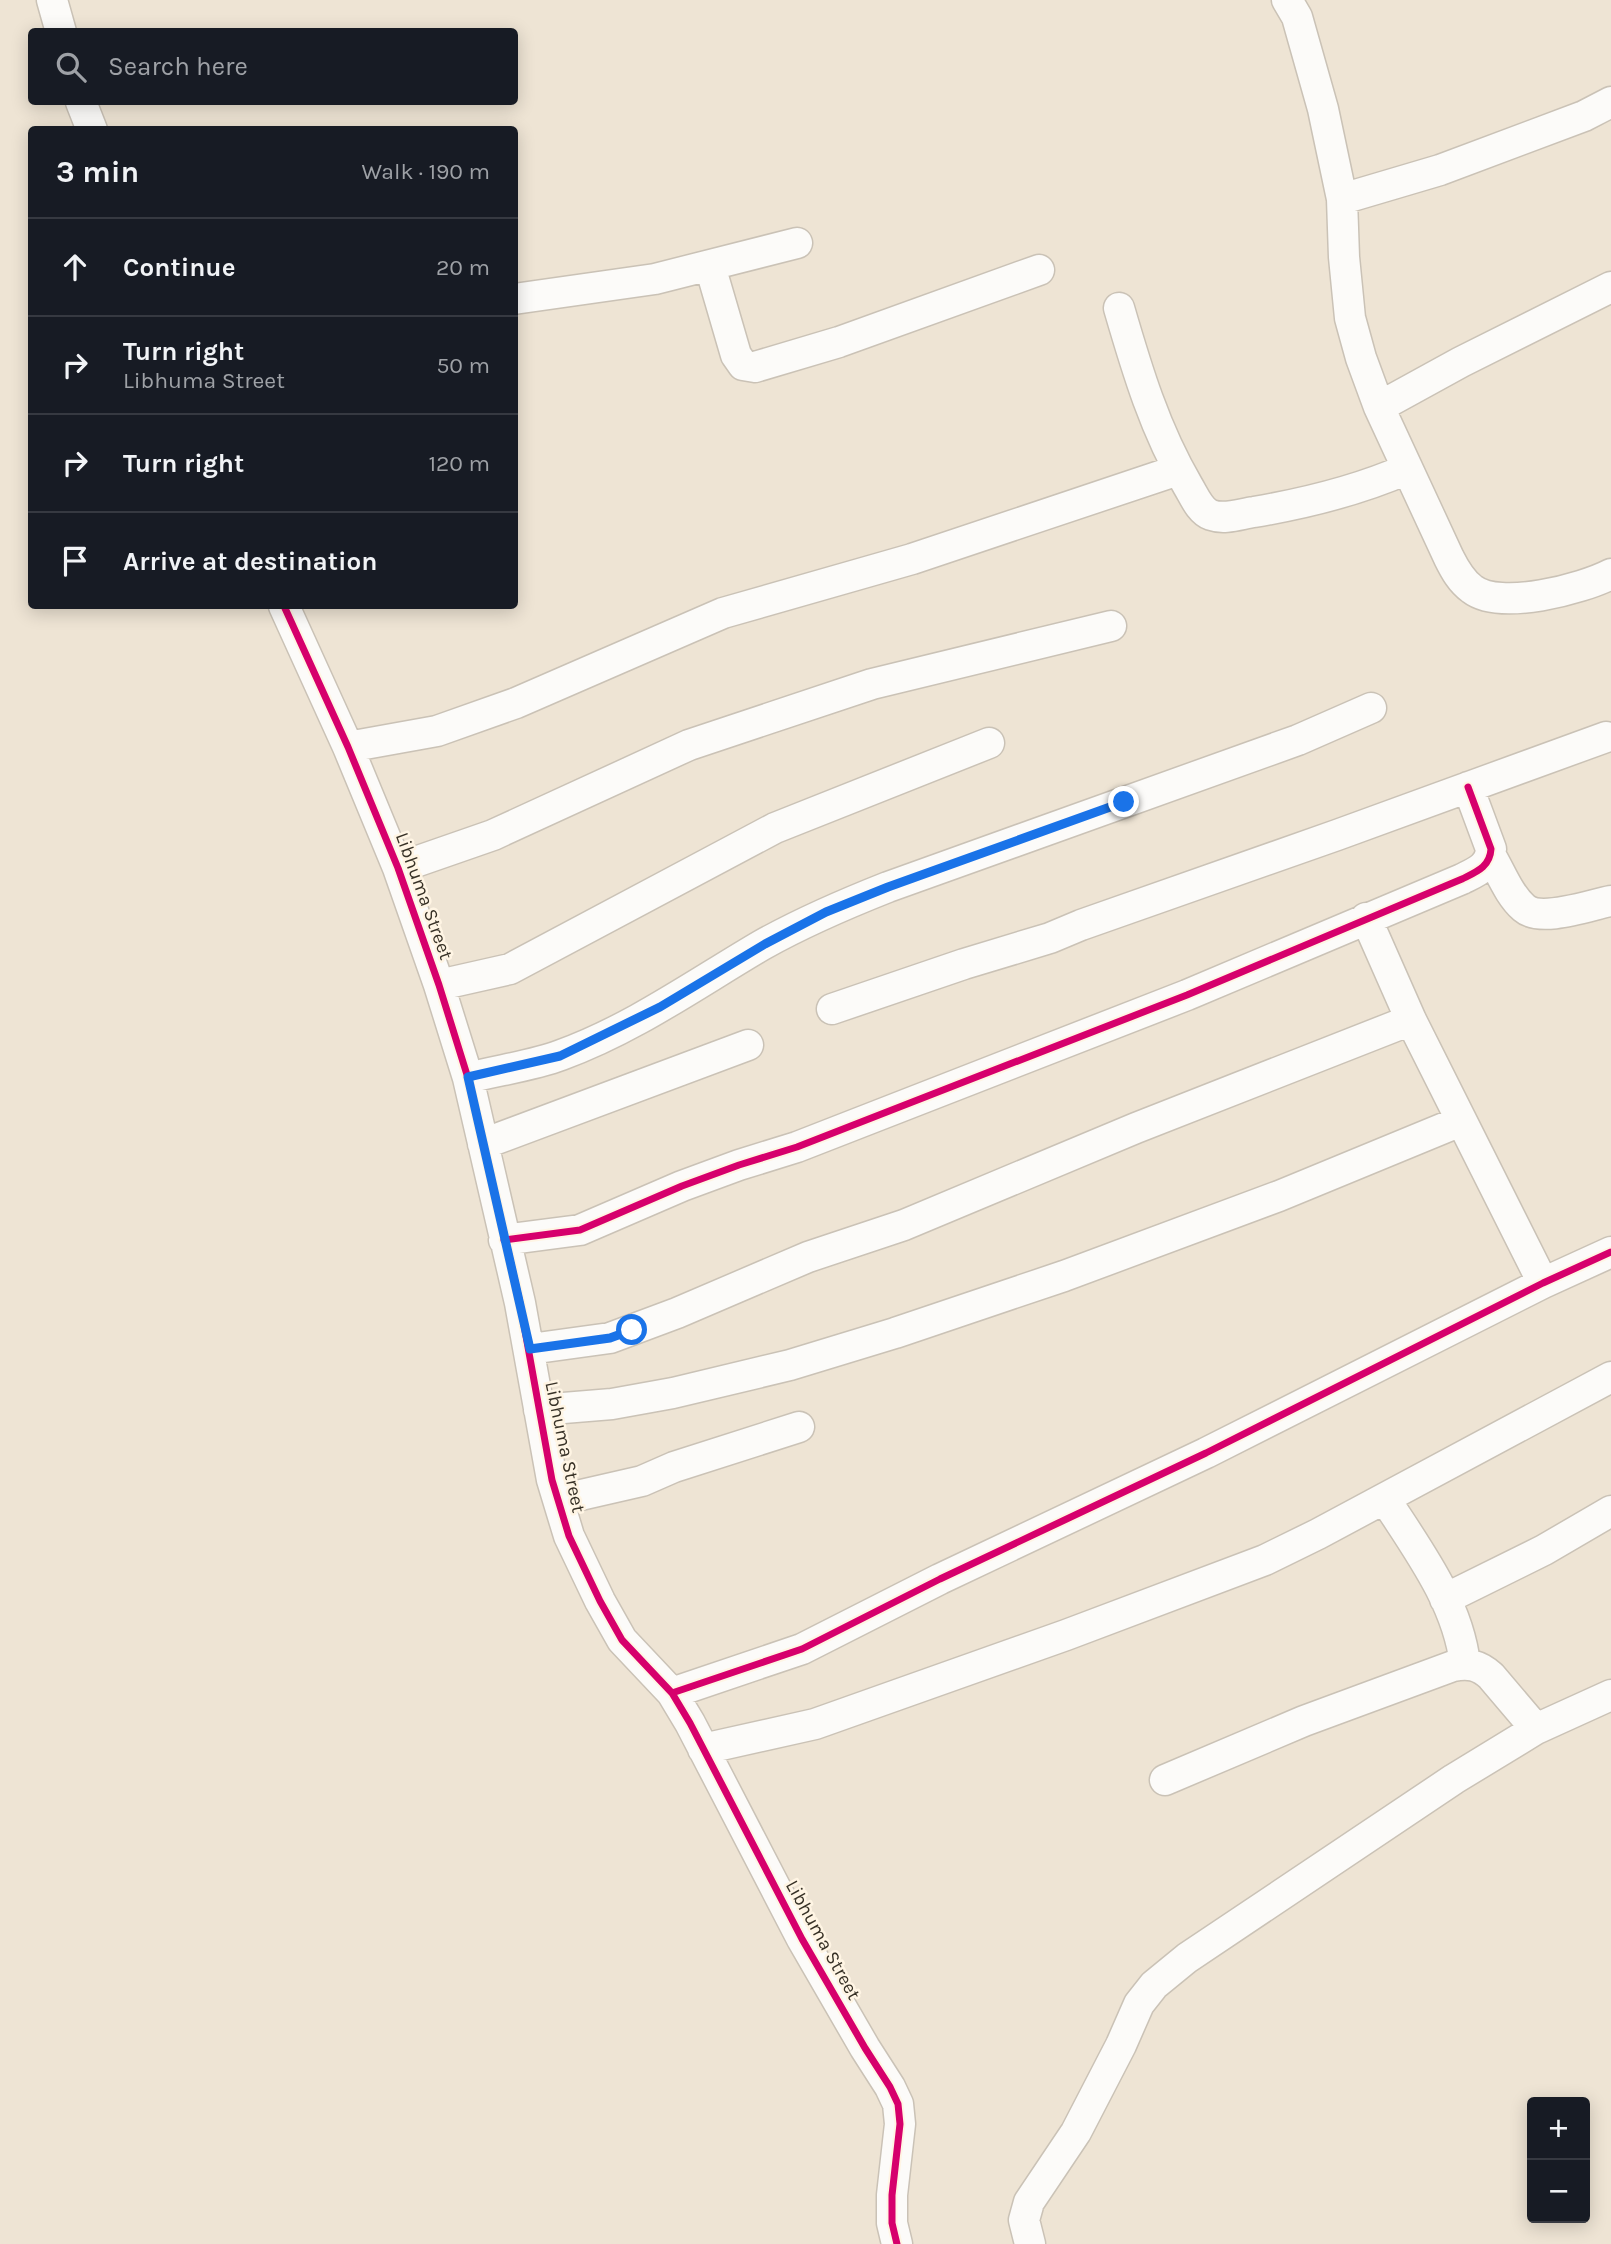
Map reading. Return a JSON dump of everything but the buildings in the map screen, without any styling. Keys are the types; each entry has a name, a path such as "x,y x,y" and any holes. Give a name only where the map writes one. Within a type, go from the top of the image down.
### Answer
{"street":[{"path":"52,0 60,28"},
{"path":"1287,0 1297,17 1323,109 1342,199 1350,318 1361,358 1379,407 1449,558 1461,579 1474,591 1492,598 1519,598 1566,590 1601,580 1611,574"},
{"path":"1342,199 1440,170 1584,116 1611,102"},
{"path":"82,105 90,126"},
{"path":"518,298 655,279 797,243"},
{"path":"709,265 736,355 743,365 755,367 839,342 1039,270"},
{"path":"1379,407 1461,362 1611,287"},
{"path":"1119,308 1141,384 1178,470 1206,512 1227,517 1296,505 1345,494 1407,469"},
{"path":"348,747 437,731 528,698 723,613 912,559 1178,470"},
{"name":"Libhuma Street","path":"285,609 348,747 398,868 468,1077 530,1349 552,1479 574,1547 622,1640 672,1693 802,1939 898,2104 899,2146 891,2195 891,2223 897,2244"},
{"path":"398,868 493,835 702,741 872,684 1111,626"},
{"path":"468,1077 560,1056 660,1007 765,944 826,912 888,887 1298,740 1371,708"},
{"path":"832,1009 1050,938 1606,737"},
{"path":"439,985 510,969 775,828 989,743"},
{"path":"1468,787 1489,838 1491,856 1517,901 1526,911 1537,915 1552,914 1611,901"},
{"path":"504,1240 580,1230 682,1186 797,1147 1187,995 1480,870 1491,856"},
{"path":"1366,918 1411,1020 1543,1283"},
{"path":"530,1349 610,1338 677,1314 808,1257 904,1225 1136,1128 1411,1020"},
{"path":"483,1144 748,1045"},
{"path":"539,1410 612,1404 673,1393 790,1365 895,1333 1064,1276 1279,1196 1461,1121"},
{"path":"672,1693 802,1649 940,1579 1206,1453 1543,1283 1611,1252"},
{"path":"703,1749 815,1724 1066,1635 1265,1560 1385,1499 1611,1377"},
{"path":"559,1500 642,1481 674,1467 799,1427"},
{"path":"1385,1499 1422,1556 1445,1599 1457,1626 1465,1664"},
{"path":"1445,1599 1544,1550 1611,1511"},
{"path":"1165,1780 1304,1721 1453,1666 1465,1664 1484,1669 1535,1729"},
{"path":"1030,2244 1024,2220 1029,2202 1076,2132 1122,2045 1139,2004 1154,1985 1187,1958 1357,1842 1535,1729 1611,1695"}],"cycle path":[{"path":"285,609 348,747 398,868 468,1078 520,1303 552,1480 569,1536 622,1640 672,1693 690,1723 802,1939 898,2104 900,2124 892,2195 892,2223 897,2244"},
{"path":"504,1240 580,1230 682,1186 797,1147 1187,995 1462,879 1485,865 1491,849 1468,787"},
{"path":"672,1693 802,1649 940,1579 1206,1453 1543,1283 1611,1252"}],"route":[{"path":"632,1330 610,1338 530,1349 468,1077 560,1056 660,1007 765,944 826,912 1124,802"}]}
